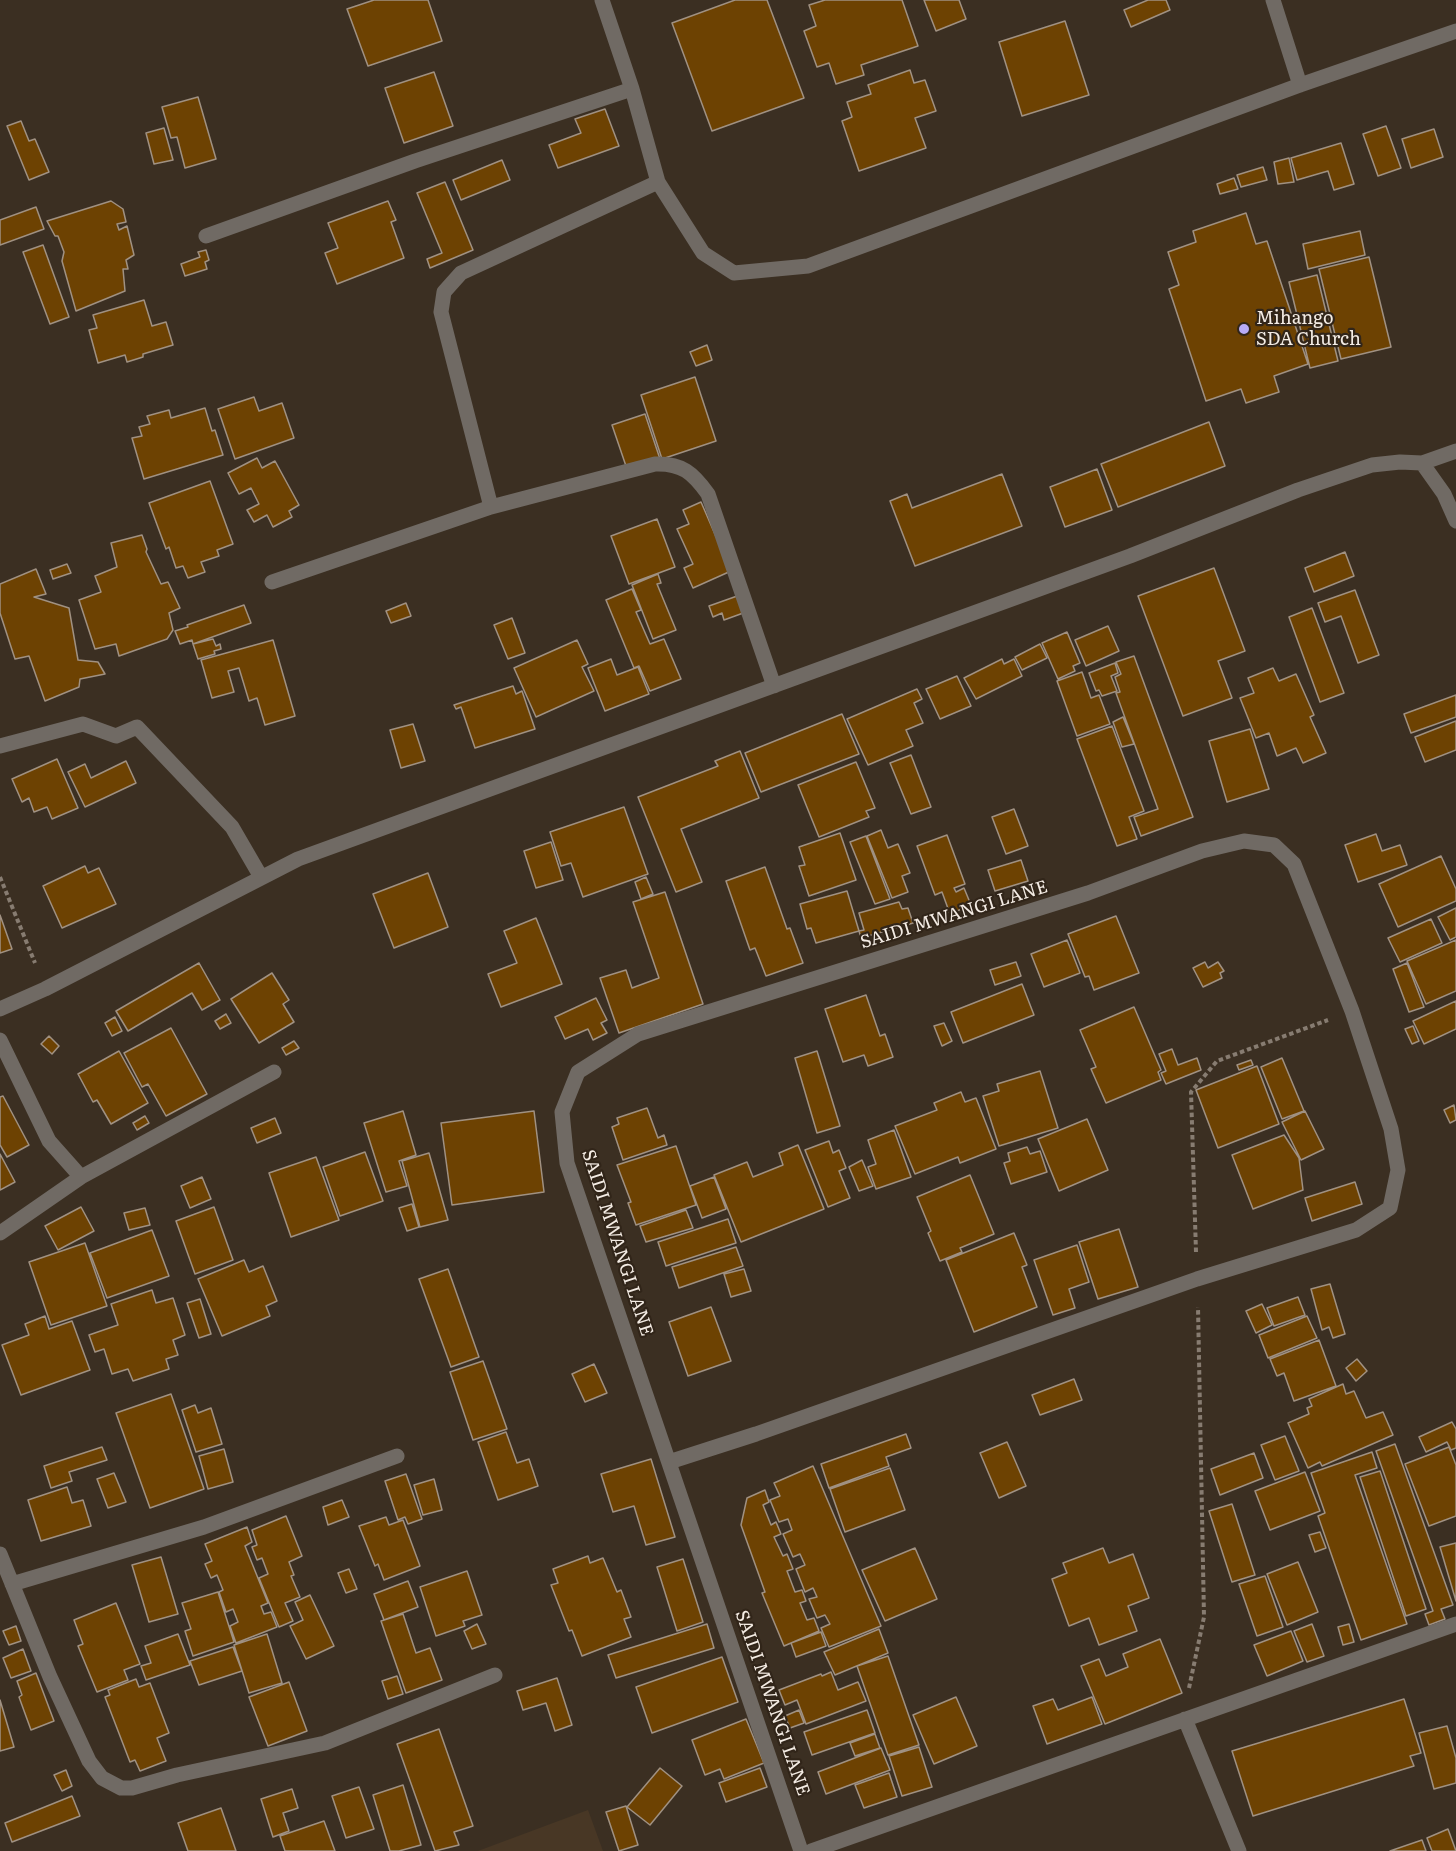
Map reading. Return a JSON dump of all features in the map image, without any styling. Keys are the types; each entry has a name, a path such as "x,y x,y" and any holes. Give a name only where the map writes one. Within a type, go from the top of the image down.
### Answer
{"street":[{"path":"602,0 632,89 658,182 703,253 735,273 808,266 1300,85 1456,31"},
{"path":"1273,0 1300,85"},
{"path":"206,236 415,161 632,89"},
{"path":"491,507 441,312 444,292 461,273 658,182"},
{"path":"0,1009 45,989 298,859 1130,556 1298,490 1372,465 1400,462 1422,463 1456,451"},
{"path":"272,582 491,507 655,464 672,463 688,472 708,494 774,686"},
{"path":"1422,463 1444,494 1456,521"},
{"path":"0,746 83,724 116,736 137,727 231,827 261,877"},
{"name":"SAIDI MWANGI LANE","path":"801,1851 567,1163 562,1112 578,1072 638,1034 1088,893 1202,851 1244,841 1274,845 1294,864 1352,1011"},
{"path":"669,1462 767,1430 1197,1279 1356,1230 1390,1208 1398,1170 1391,1129 1352,1011"},
{"path":"0,1040 49,1142 81,1177"},
{"path":"0,1233 81,1177 274,1072"},
{"path":"12,1584 204,1527 398,1456"},
{"path":"0,1554 50,1677 89,1761 102,1778 121,1788 132,1788 177,1775 325,1743 495,1675"},
{"path":"811,1851 1456,1624"},
{"path":"1183,1719 1239,1851"}],"path":[{"path":"0,877 45,989"},
{"path":"1183,1719 1204,1617 1191,1092 1217,1061 1352,1011"}],"shaded area":[{"path":"588,1810 603,1851 478,1851"}],"building":[{"path":"374,0 428,0 442,41 368,66 347,9"},
{"path":"735,0 767,0 804,98 712,131 672,23"},
{"path":"825,0 902,0 918,46 861,65 864,75 836,84 829,63 817,67 804,31 816,26 809,5"},
{"path":"924,0 959,0 966,19 936,31"},
{"path":"1148,0 1166,0 1170,10 1131,27 1124,10"},
{"path":"1065,21 1089,95 1022,116 999,42"},
{"path":"910,70 914,83 925,80 936,111 915,118 926,148 859,171 842,121 852,117 847,102 871,94 868,85"},
{"path":"434,72 453,126 404,143 385,88"},
{"path":"198,97 216,159 185,168 177,137 171,138 162,107"},
{"path":"605,109 619,146 558,168 549,145 581,133 575,119"},
{"path":"21,121 29,141 35,139 49,172 29,180 7,126"},
{"path":"1386,126 1401,168 1378,176 1363,134"},
{"path":"164,128 173,160 154,164 146,133"},
{"path":"1434,129 1443,157 1411,168 1402,139"},
{"path":"1341,143 1354,184 1334,190 1328,171 1297,180 1291,158"},
{"path":"1289,158 1294,182 1278,184 1274,162"},
{"path":"502,160 510,180 461,200 453,180"},
{"path":"1263,167 1267,180 1241,187 1237,175"},
{"path":"1234,178 1238,189 1220,194 1217,184"},
{"path":"445,182 473,250 430,268 427,259 442,253 417,193"},
{"path":"111,201 123,209 126,222 117,224 119,230 127,226 134,255 126,260 128,269 123,269 125,291 76,311 62,261 64,252 58,236 55,236 47,221"},
{"path":"388,201 396,220 391,222 404,258 337,284 325,253 338,248 328,223"},
{"path":"36,207 44,229 0,245 0,220"},
{"path":"1246,213 1256,244 1267,241 1308,364 1274,376 1279,392 1246,403 1241,389 1206,401 1169,289 1179,285 1168,252 1196,242 1193,231"},
{"path":"1360,231 1365,255 1308,269 1303,244"},
{"path":"43,245 69,317 50,324 23,252"},
{"path":"206,250 209,260 205,262 207,269 185,276 181,264 200,257 198,252"},
{"path":"1369,257 1391,347 1341,359 1319,269"},
{"path":"1317,275 1338,361 1310,368 1289,282"},
{"path":"144,300 152,326 166,322 173,345 143,354 143,357 127,362 125,355 98,363 89,330 97,328 93,315"},
{"path":"707,345 712,360 696,366 690,352"},
{"path":"695,377 716,441 662,459 641,395"},
{"path":"254,397 259,411 282,403 294,438 235,459 218,409"},
{"path":"205,408 223,455 144,479 132,438 142,436 139,427 150,424 147,416 169,410 171,418"},
{"path":"645,414 660,459 627,469 612,425"},
{"path":"1209,422 1225,466 1118,507 1101,464"},
{"path":"257,458 262,468 275,461 299,505 289,511 292,517 273,527 267,515 254,522 247,510 259,504 251,488 239,494 228,473"},
{"path":"1097,469 1112,510 1065,527 1050,487"},
{"path":"1002,474 1022,526 915,566 890,501 907,494 912,508"},
{"path":"210,481 233,544 217,550 219,556 201,562 205,572 188,578 183,566 176,568 169,547 166,549 149,503"},
{"path":"701,502 731,571 693,588 684,568 693,564 677,529 689,524 683,510"},
{"path":"657,519 675,567 629,584 611,536"},
{"path":"142,535 146,552 161,584 168,582 180,608 169,613 173,630 167,639 119,656 116,644 95,649 79,600 101,592 95,576 117,567 111,543"},
{"path":"1345,552 1354,576 1314,592 1305,568"},
{"path":"67,564 71,573 53,579 50,570"},
{"path":"1214,568 1245,651 1218,661 1232,698 1183,716 1138,596"},
{"path":"36,569 46,594 34,597 69,608 78,660 98,662 105,674 80,679 79,687 45,701 29,656 15,659 0,613 0,584"},
{"path":"658,574 661,583 657,584 676,630 653,639 632,585"},
{"path":"632,589 641,610 636,612 650,644 664,639 681,679 650,691 639,666 634,668 606,600"},
{"path":"1355,590 1379,655 1358,663 1341,616 1325,622 1318,603"},
{"path":"740,595 746,612 724,620 722,613 713,617 709,606"},
{"path":"406,603 411,616 391,623 386,611"},
{"path":"244,605 251,623 193,644 192,640 180,644 175,631"},
{"path":"1312,608 1344,693 1320,702 1289,617"},
{"path":"512,618 525,653 508,659 494,625"},
{"path":"1108,626 1119,651 1086,666 1075,640"},
{"path":"1067,632 1080,663 1073,666 1075,671 1058,679 1042,643"},
{"path":"213,639 216,646 220,644 221,649 214,651 215,654 198,659 193,644"},
{"path":"273,640 295,716 265,725 257,698 249,701 239,668 228,671 234,692 212,698 201,660"},
{"path":"577,640 588,664 582,667 594,691 536,717 514,668"},
{"path":"1040,644 1047,658 1022,670 1015,657"},
{"path":"1134,656 1193,817 1141,836 1134,817 1158,809 1116,693 1120,692 1115,677 1121,674 1116,662"},
{"path":"611,659 617,675 638,667 649,694 605,711 588,668"},
{"path":"1002,659 1004,664 1014,659 1022,676 976,699 964,678"},
{"path":"1115,663 1118,673 1111,676 1117,691 1102,696 1099,690 1096,691 1089,673"},
{"path":"1273,668 1279,681 1296,674 1314,715 1310,717 1326,753 1303,763 1296,748 1277,756 1269,733 1256,738 1240,698 1254,693 1248,678"},
{"path":"1082,672 1091,698 1099,695 1110,724 1077,736 1057,681"},
{"path":"957,676 971,706 940,719 926,689"},
{"path":"513,686 516,694 522,691 535,729 475,748 461,707 456,709 454,705"},
{"path":"917,689 922,699 914,703 923,723 906,730 913,746 868,765 847,719"},
{"path":"1456,695 1456,717 1411,733 1404,714"},
{"path":"842,714 859,754 761,792 745,753"},
{"path":"1123,717 1134,744 1122,747 1113,722"},
{"path":"1456,721 1456,750 1425,762 1415,737"},
{"path":"413,724 425,761 401,768 390,730"},
{"path":"1112,726 1144,811 1129,817 1137,839 1117,846 1077,739"},
{"path":"1250,729 1269,789 1227,802 1209,741"},
{"path":"740,751 759,798 681,829 702,882 676,892 638,797 718,766 715,761"},
{"path":"911,755 931,807 911,814 890,763"},
{"path":"57,759 78,808 52,819 47,807 34,812 29,798 22,802 12,779"},
{"path":"126,761 136,783 85,807 68,772 85,764 91,778"},
{"path":"856,762 875,808 866,811 869,817 819,837 798,785"},
{"path":"624,807 648,874 583,897 571,863 561,866 550,832"},
{"path":"1014,809 1028,846 1006,854 992,817"},
{"path":"881,830 888,848 898,844 910,873 902,876 908,892 892,898 867,836"},
{"path":"840,833 856,880 809,896 799,866 805,865 799,847"},
{"path":"1376,834 1382,851 1400,845 1407,865 1358,882 1345,845"},
{"path":"947,835 965,884 954,888 956,892 964,888 971,905 950,914 942,892 935,895 917,846"},
{"path":"866,836 890,899 875,904 850,842"},
{"path":"551,842 563,880 536,888 524,851"},
{"path":"1441,856 1456,889 1456,901 1398,927 1379,884"},
{"path":"1021,860 1028,881 995,891 988,870"},
{"path":"85,866 88,873 99,868 116,904 62,928 43,886"},
{"path":"765,867 787,929 790,928 803,963 766,976 755,948 750,950 726,881"},
{"path":"428,873 448,927 394,948 373,894"},
{"path":"646,877 653,894 641,899 635,882"},
{"path":"847,891 859,931 816,943 811,928 807,929 800,904"},
{"path":"665,892 703,1004 619,1033 600,978 626,970 632,988 659,978 633,902"},
{"path":"899,902 902,909 908,908 913,923 861,938 859,931 864,930 859,913"},
{"path":"1456,908 1456,937 1450,940 1438,917"},
{"path":"0,915 12,949 0,953"},
{"path":"1116,916 1139,973 1094,990 1089,976 1085,977 1068,934"},
{"path":"536,918 562,984 501,1007 488,974 517,963 504,931"},
{"path":"1431,919 1442,943 1400,962 1388,938"},
{"path":"1067,940 1080,973 1044,987 1031,954"},
{"path":"1456,940 1456,991 1426,1004 1407,961"},
{"path":"1016,962 1021,976 995,985 990,970"},
{"path":"1205,962 1208,968 1218,962 1224,971 1220,973 1222,978 1203,987 1193,968"},
{"path":"199,963 220,1000 202,1010 192,993 128,1031 116,1011"},
{"path":"1407,963 1424,1007 1409,1012 1393,969"},
{"path":"272,973 289,1000 283,1004 294,1022 259,1043 231,999"},
{"path":"1022,984 1034,1015 963,1043 951,1012"},
{"path":"866,995 880,1036 885,1034 893,1057 868,1066 864,1055 843,1062 825,1009"},
{"path":"596,998 607,1020 601,1023 607,1033 593,1040 588,1029 565,1039 555,1017"},
{"path":"1456,1001 1456,1029 1424,1044 1413,1021"},
{"path":"1134,1007 1161,1070 1158,1072 1161,1080 1106,1103 1091,1069 1096,1067 1080,1030"},
{"path":"226,1014 231,1023 220,1029 215,1021"},
{"path":"115,1017 122,1031 112,1036 105,1023"},
{"path":"944,1023 952,1041 942,1046 934,1026"},
{"path":"1413,1026 1419,1041 1412,1044 1405,1029"},
{"path":"171,1028 207,1094 166,1116 148,1084 142,1087 124,1053"},
{"path":"49,1036 59,1046 52,1054 41,1044"},
{"path":"294,1041 299,1048 286,1055 282,1048"},
{"path":"1172,1049 1178,1065 1197,1058 1201,1070 1166,1084 1161,1073 1166,1071 1159,1054"},
{"path":"119,1051 148,1103 111,1124 97,1100 93,1102 78,1074"},
{"path":"817,1051 840,1126 817,1133 795,1058"},
{"path":"1282,1058 1304,1111 1282,1119 1261,1067"},
{"path":"1251,1060 1253,1065 1239,1070 1237,1065"},
{"path":"1257,1066 1279,1124 1218,1148 1196,1090"},
{"path":"1040,1071 1058,1128 999,1146 983,1096 999,1091 997,1084"},
{"path":"961,1092 965,1102 976,1098 996,1149 960,1163 958,1157 915,1174 895,1126 937,1110 934,1103"},
{"path":"3,1096 29,1145 7,1157 0,1145 0,1097"},
{"path":"1454,1105 1456,1120 1450,1123 1444,1110"},
{"path":"647,1108 658,1138 664,1135 667,1145 623,1160 612,1127 619,1124 617,1118"},
{"path":"403,1111 416,1155 399,1161 407,1186 386,1192 364,1123"},
{"path":"534,1111 544,1192 452,1205 441,1123"},
{"path":"1305,1111 1324,1149 1301,1160 1282,1122"},
{"path":"145,1116 149,1123 137,1130 133,1123"},
{"path":"275,1118 281,1133 257,1143 251,1128"},
{"path":"1087,1119 1108,1170 1059,1191 1038,1139"},
{"path":"894,1130 911,1177 876,1189 868,1167 876,1164 868,1140"},
{"path":"1284,1135 1299,1158 1303,1190 1253,1209 1232,1155"},
{"path":"829,1141 833,1153 839,1150 846,1168 839,1171 850,1198 828,1207 805,1150"},
{"path":"798,1145 824,1209 741,1242 714,1175 747,1162 753,1177 783,1165 779,1153"},
{"path":"676,1146 696,1205 636,1225 628,1203 631,1202 617,1165"},
{"path":"1027,1147 1030,1154 1040,1151 1047,1172 1011,1184 1004,1163 1010,1161 1008,1153"},
{"path":"365,1152 383,1201 340,1216 323,1167"},
{"path":"429,1153 448,1220 420,1227 402,1161"},
{"path":"0,1154 15,1182 0,1190"},
{"path":"316,1157 339,1220 291,1237 269,1173"},
{"path":"862,1160 873,1186 859,1191 849,1167"},
{"path":"970,1175 994,1234 960,1248 962,1252 940,1261 928,1233 931,1231 917,1197"},
{"path":"202,1177 211,1199 190,1208 181,1186"},
{"path":"714,1177 726,1209 702,1218 690,1186"},
{"path":"1355,1182 1362,1204 1312,1221 1305,1198"},
{"path":"412,1204 419,1227 407,1231 399,1208"},
{"path":"81,1207 94,1231 58,1250 45,1226"},
{"path":"214,1207 233,1260 195,1274 176,1221"},
{"path":"145,1208 150,1225 129,1230 124,1213"},
{"path":"686,1210 693,1228 646,1242 640,1226"},
{"path":"728,1219 736,1243 666,1266 658,1242"},
{"path":"1119,1229 1138,1287 1098,1299 1079,1242"},
{"path":"152,1230 169,1276 107,1298 90,1253"},
{"path":"1014,1233 1027,1265 1022,1267 1037,1307 974,1332 946,1260"},
{"path":"85,1243 107,1306 51,1325 29,1262"},
{"path":"1077,1245 1089,1282 1069,1289 1075,1308 1053,1315 1034,1260"},
{"path":"736,1247 743,1266 679,1288 672,1267"},
{"path":"244,1260 249,1272 263,1266 277,1301 266,1306 270,1316 222,1336 198,1279"},
{"path":"448,1269 479,1357 451,1367 419,1279"},
{"path":"744,1269 751,1291 731,1297 724,1274"},
{"path":"1330,1284 1345,1334 1333,1338 1329,1327 1322,1330 1311,1289"},
{"path":"152,1290 156,1303 173,1298 185,1335 173,1340 178,1355 166,1359 169,1369 133,1381 128,1369 112,1374 104,1349 95,1352 89,1335 118,1325 111,1304"},
{"path":"1298,1297 1305,1315 1274,1326 1267,1308"},
{"path":"200,1299 211,1334 199,1338 187,1303"},
{"path":"1262,1304 1272,1325 1256,1333 1246,1311"},
{"path":"711,1307 731,1361 688,1376 669,1322"},
{"path":"45,1316 49,1329 72,1321 90,1370 21,1395 2,1345 29,1335 25,1324"},
{"path":"1307,1316 1317,1338 1268,1358 1259,1335"},
{"path":"1319,1340 1336,1386 1294,1401 1284,1373 1277,1376 1270,1359"},
{"path":"1357,1359 1367,1371 1356,1381 1346,1368"},
{"path":"483,1361 507,1429 473,1440 450,1372"},
{"path":"594,1364 607,1393 585,1402 572,1374"},
{"path":"1074,1379 1082,1400 1040,1415 1032,1395"},
{"path":"1343,1384 1346,1394 1354,1391 1366,1418 1383,1412 1393,1435 1322,1466 1320,1462 1308,1468 1288,1423 1309,1414 1307,1408 1312,1406 1309,1399"},
{"path":"171,1394 204,1489 150,1508 116,1413"},
{"path":"195,1405 198,1413 211,1408 222,1444 196,1452 182,1410"},
{"path":"1452,1422 1456,1429 1456,1448 1451,1450 1447,1442 1426,1452 1419,1437"},
{"path":"506,1432 517,1463 529,1459 538,1486 498,1500 478,1442"},
{"path":"906,1434 911,1448 886,1457 889,1466 829,1488 821,1464"},
{"path":"1285,1436 1299,1471 1275,1480 1261,1445"},
{"path":"1007,1442 1026,1486 999,1498 980,1453"},
{"path":"1395,1444 1453,1605 1441,1609 1445,1619 1429,1625 1425,1614 1433,1611 1376,1451"},
{"path":"102,1447 107,1460 69,1472 72,1481 51,1488 44,1466"},
{"path":"1449,1447 1456,1465 1456,1516 1429,1526 1405,1464"},
{"path":"224,1449 233,1482 208,1489 199,1456"},
{"path":"1372,1452 1377,1468 1355,1475 1407,1624 1361,1640 1318,1516 1325,1513 1311,1473"},
{"path":"1254,1453 1263,1478 1220,1495 1211,1469"},
{"path":"651,1459 675,1537 646,1545 634,1506 613,1512 601,1474"},
{"path":"813,1466 881,1626 829,1647 821,1628 830,1624 825,1615 817,1618 809,1599 817,1597 813,1588 805,1592 796,1569 805,1565 800,1554 793,1557 783,1534 792,1530 788,1519 779,1522 770,1500 780,1496 774,1483"},
{"path":"890,1468 905,1510 845,1532 830,1489"},
{"path":"1380,1471 1426,1609 1406,1616 1360,1477"},
{"path":"1305,1472 1320,1511 1270,1530 1255,1491"},
{"path":"114,1473 126,1502 108,1508 97,1479"},
{"path":"406,1474 422,1519 408,1524 405,1517 398,1520 385,1481"},
{"path":"434,1479 442,1510 423,1515 414,1485"},
{"path":"67,1487 72,1503 83,1500 91,1526 41,1541 28,1500"},
{"path":"765,1490 769,1502 763,1505 771,1525 776,1522 781,1534 774,1537 783,1556 787,1554 793,1569 787,1571 795,1592 802,1590 806,1601 800,1603 807,1620 814,1618 819,1631 784,1646 762,1593 765,1592 741,1525 747,1498"},
{"path":"342,1500 349,1517 328,1525 323,1507"},
{"path":"1232,1504 1255,1575 1232,1582 1209,1511"},
{"path":"286,1516 302,1556 289,1562 294,1575 291,1576 300,1597 285,1603 293,1621 279,1627 259,1578 268,1574 262,1558 257,1560 252,1547 257,1545 252,1530"},
{"path":"386,1517 389,1525 403,1520 420,1566 384,1580 378,1564 375,1566 359,1526"},
{"path":"247,1527 252,1542 245,1546 268,1603 261,1606 264,1614 271,1612 277,1627 236,1643 230,1626 238,1622 233,1609 226,1612 219,1592 223,1590 217,1575 211,1578 205,1564 212,1561 205,1544"},
{"path":"1320,1532 1326,1548 1315,1552 1309,1535"},
{"path":"1456,1543 1456,1601 1440,1547"},
{"path":"915,1548 937,1599 885,1621 862,1570"},
{"path":"1103,1548 1109,1563 1133,1554 1149,1598 1128,1606 1137,1631 1099,1645 1089,1618 1069,1626 1052,1579 1067,1573 1063,1563"},
{"path":"588,1556 590,1563 603,1558 617,1592 621,1590 631,1617 624,1619 631,1637 582,1656 572,1630 569,1631 551,1585 558,1583 553,1569"},
{"path":"161,1557 178,1614 149,1622 132,1565"},
{"path":"683,1559 703,1622 677,1631 657,1567"},
{"path":"1298,1562 1318,1612 1287,1625 1267,1574"},
{"path":"349,1569 357,1589 346,1593 338,1573"},
{"path":"467,1571 482,1615 463,1621 465,1626 436,1636 420,1587"},
{"path":"1265,1576 1283,1627 1257,1636 1239,1584"},
{"path":"408,1581 418,1607 384,1620 374,1594"},
{"path":"218,1592 234,1642 193,1656 185,1631 191,1629 182,1603"},
{"path":"310,1595 334,1646 306,1659 290,1626 303,1620 295,1602"},
{"path":"116,1603 140,1664 124,1670 128,1680 97,1692 78,1646 83,1644 74,1620"},
{"path":"403,1614 416,1653 430,1648 442,1680 406,1693 381,1621"},
{"path":"477,1624 486,1644 472,1649 464,1631"},
{"path":"707,1624 714,1648 616,1678 608,1655"},
{"path":"1312,1624 1324,1656 1307,1662 1294,1631"},
{"path":"1349,1624 1354,1642 1343,1645 1338,1627"},
{"path":"16,1626 21,1641 9,1645 3,1631"},
{"path":"879,1629 888,1653 835,1675 824,1652"},
{"path":"1291,1631 1303,1661 1267,1676 1254,1645"},
{"path":"821,1632 826,1646 796,1657 791,1643"},
{"path":"178,1634 190,1665 146,1680 141,1666 151,1663 145,1646"},
{"path":"267,1634 282,1683 249,1693 234,1645"},
{"path":"1160,1639 1182,1693 1105,1724 1081,1666 1099,1659 1106,1676 1128,1667 1123,1654"},
{"path":"233,1647 242,1671 199,1685 190,1661"},
{"path":"23,1649 31,1671 11,1678 3,1658"},
{"path":"888,1656 919,1745 888,1755 857,1666"},
{"path":"722,1657 738,1702 652,1733 636,1687"},
{"path":"831,1672 838,1690 858,1682 866,1701 806,1724 797,1700 785,1705 779,1690"},
{"path":"36,1673 54,1721 31,1730 19,1697 22,1695 17,1681"},
{"path":"397,1676 403,1694 388,1699 382,1681"},
{"path":"557,1678 572,1725 555,1731 546,1703 523,1710 517,1691"},
{"path":"136,1679 139,1687 150,1683 169,1733 157,1738 166,1761 140,1771 135,1760 130,1762 105,1697 110,1695 108,1690"},
{"path":"289,1682 307,1731 268,1746 249,1697"},
{"path":"956,1697 977,1746 934,1764 913,1715"},
{"path":"1092,1697 1102,1724 1047,1744 1033,1706 1053,1699 1058,1710"},
{"path":"1404,1699 1421,1753 1410,1756 1414,1766 1253,1816 1232,1751"},
{"path":"0,1700 14,1747 0,1751"},
{"path":"799,1710 804,1723 790,1728 785,1716"},
{"path":"867,1710 875,1733 812,1755 804,1732"},
{"path":"746,1719 764,1763 724,1779 720,1769 705,1775 692,1740"},
{"path":"1447,1726 1456,1758 1456,1783 1434,1789 1419,1733"},
{"path":"439,1729 473,1826 454,1832 459,1845 435,1851 397,1744"},
{"path":"875,1734 880,1748 855,1756 850,1743"},
{"path":"919,1747 932,1787 902,1796 889,1756"},
{"path":"881,1748 890,1770 826,1794 818,1772"},
{"path":"660,1768 682,1786 650,1825 627,1807"},
{"path":"760,1768 767,1787 726,1802 719,1783"},
{"path":"66,1770 72,1786 62,1791 54,1775"},
{"path":"889,1773 897,1797 864,1808 855,1785"},
{"path":"403,1785 421,1845 390,1851 373,1795"},
{"path":"359,1787 374,1829 346,1838 332,1796"},
{"path":"292,1789 298,1808 283,1813 289,1831 273,1837 261,1799"},
{"path":"72,1796 80,1816 12,1842 5,1823"},
{"path":"626,1806 638,1845 619,1851 606,1812"},
{"path":"221,1808 236,1851 188,1851 178,1823"},
{"path":"324,1821 335,1851 285,1851 280,1836"},
{"path":"1448,1829 1456,1851 1432,1851 1427,1838"},
{"path":"1422,1840 1426,1851 1390,1851"}],"place":[{"name":"Mihango SDA Church","path":"1244,329"}]}
